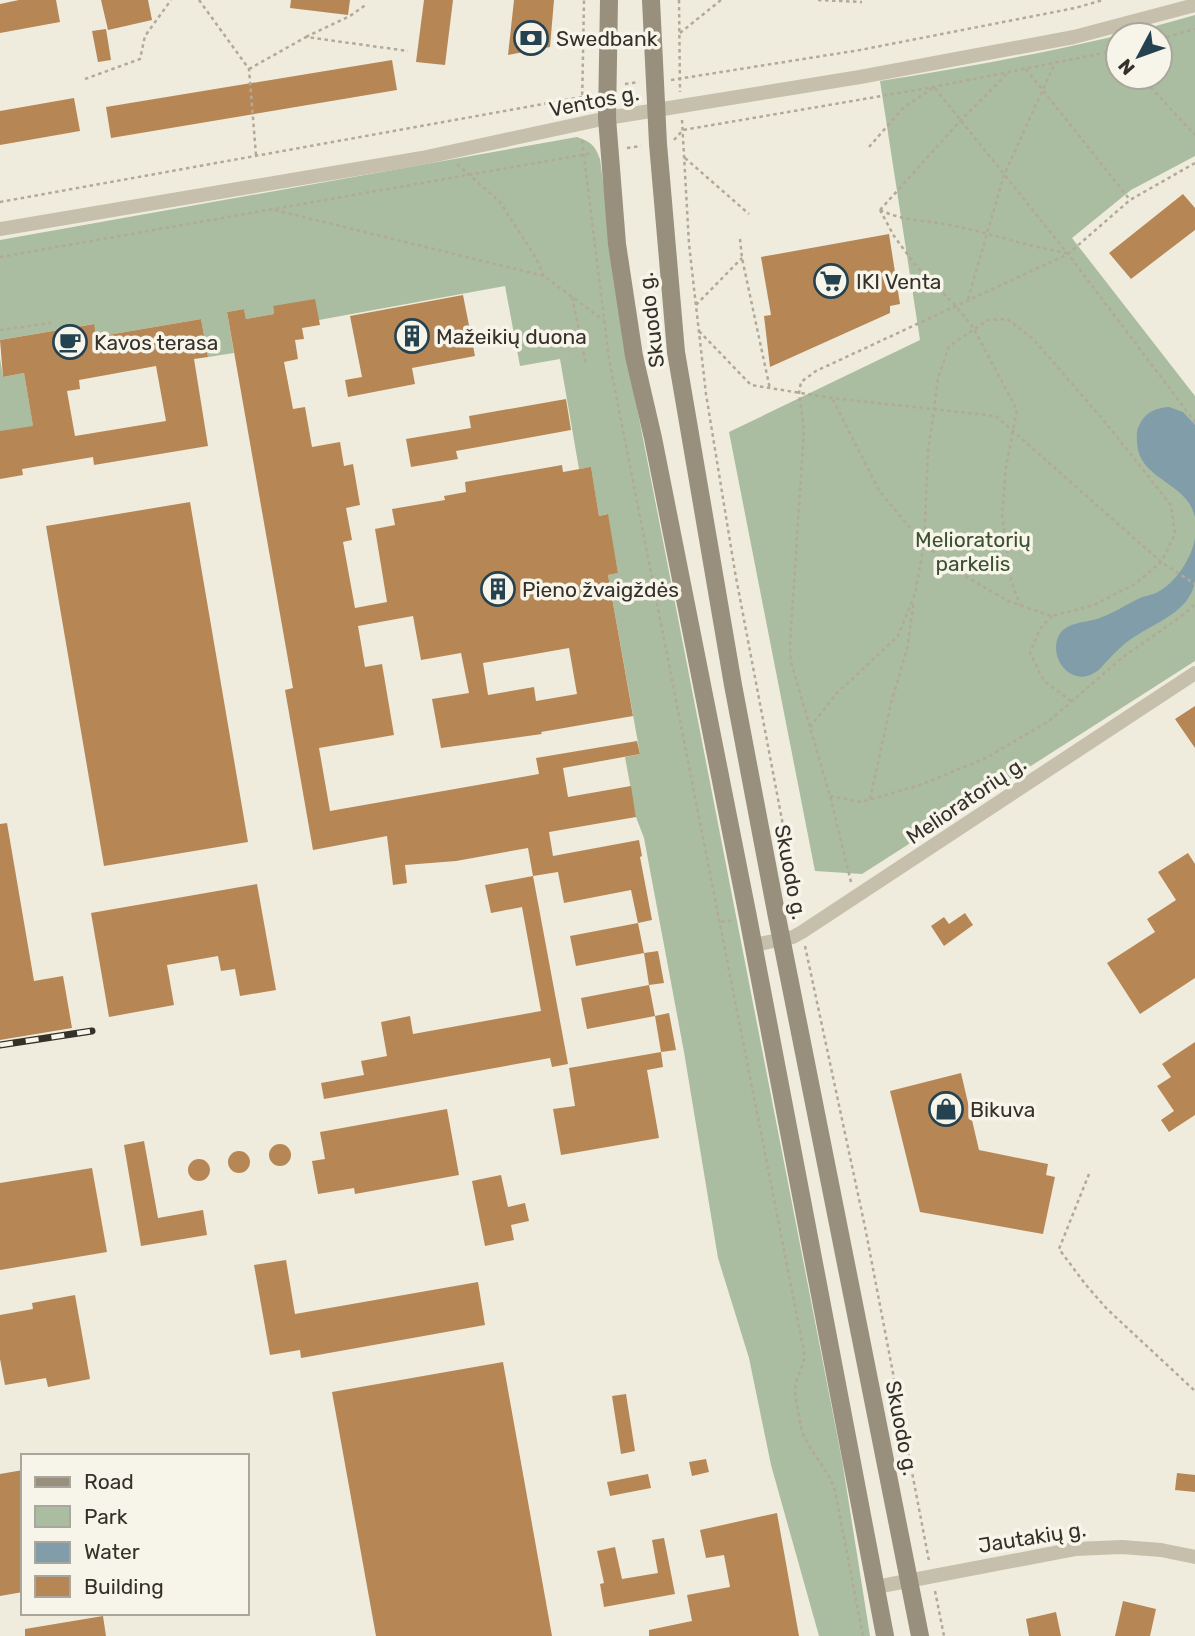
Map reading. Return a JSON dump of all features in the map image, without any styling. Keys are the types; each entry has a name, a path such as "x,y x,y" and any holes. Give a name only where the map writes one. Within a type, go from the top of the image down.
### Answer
{"main road":[{"name":"Skuodo g.","path":"609,0 607,118 617,244 634,356 653,438 754,945 885,1636"},
{"name":"Skuodo g.","path":"651,0 655,110 676,352 733,685 781,939 920,1636"}],"street":[{"name":"Ventos g.","path":"0,229 447,153 607,118 860,77 1074,37 1195,5"},
{"name":"Melioratorių g.","path":"754,945 802,932 1195,673"},
{"name":"Jautakių g.","path":"876,1587 1075,1549 1161,1550 1195,1557"}],"path":[{"path":"85,79 140,59 145,36 171,0"},
{"path":"198,0 249,69 256,156"},
{"path":"584,0 582,155 609,359 804,1352 805,1362 795,1388 802,1430 808,1445 831,1478 835,1491 863,1636"},
{"path":"679,0 679,79 689,244 706,394 735,572 802,932 865,1227 944,1636"},
{"path":"679,34 721,0"},
{"path":"818,0 862,2"},
{"path":"0,202 582,97 607,88 860,50 1075,8 1103,0"},
{"path":"249,69 350,16 367,4"},
{"path":"1174,35 1195,29"},
{"path":"306,37 408,51"},
{"path":"0,257 610,150 670,144 683,130 934,87 1104,54"},
{"path":"968,299 1004,175 1055,63"},
{"path":"1026,69 1130,200"},
{"path":"880,210 961,120 1009,72"},
{"path":"934,87 1068,254 1195,422"},
{"path":"869,147 903,108 934,87"},
{"path":"1154,91 1195,135"},
{"path":"447,153 467,175 500,202 536,258 544,276"},
{"path":"685,158 749,215"},
{"path":"855,899 830,796 791,662 804,430 799,393 801,382 816,371 1068,254 1130,200 1195,163"},
{"path":"272,209 544,276 604,320"},
{"path":"880,210 896,218 944,224 1068,254"},
{"path":"880,210 894,236 916,265 974,329 1017,410 1006,467 1002,514 1011,580 1020,605"},
{"path":"740,239 770,388"},
{"path":"696,305 742,258"},
{"path":"572,298 586,364"},
{"path":"869,800 891,703 907,649 924,544 928,451 938,379 949,346 988,320 1007,319 1033,339 1106,423 1171,505 1175,534 1161,562 1135,584 1094,605 1052,616 1040,629 1030,653 1044,681 1070,701"},
{"path":"0,330 51,323"},
{"path":"699,331 751,385 832,398 996,416 1161,562 1195,584"},
{"path":"832,398 880,492 924,544 958,572 1008,601 1052,616"},
{"path":"810,727 837,693 898,636 915,594"},
{"path":"830,796 861,802 920,785 986,758 1049,721 1123,657 1195,604"},
{"path":"1090,1174 1059,1249 1107,1309 1195,1391"}],"green space":[{"name":"Melioratorių parkelis","path":"1195,15 1195,156 1131,190 1072,238 1195,396 1195,661 862,874 815,871 729,432 920,340 880,81 999,61 1104,38 1104,91 1174,91 1172,21"},
{"path":"577,137 592,145 600,159 625,346 842,1460 870,1636 819,1636 771,1465 749,1358 718,1258 684,1052 644,838 636,817 625,757 640,754 608,575 618,573 607,514 599,516 591,468 579,469 560,359 520,366 505,286 319,320 273,306 274,314 246,319 244,309 227,312 234,353 208,357 201,319 96,337 93,324 0,340 0,240"},
{"path":"0,358 3,377 24,373 36,443 0,431"}],"water":[{"path":"1169,407 1183,412 1195,425 1195,517 1187,500 1148,468 1139,452 1137,434 1141,421 1151,412"},
{"path":"1195,538 1195,581 1187,600 1171,615 1130,640 1096,672 1079,676 1065,670 1057,656 1056,648 1057,640 1064,629 1106,615 1163,589 1182,570"}],"building":[{"path":"19,0 56,0 60,22 0,33 0,4"},
{"path":"101,0 148,0 152,20 108,30"},
{"path":"291,0 350,0 348,15 290,8"},
{"path":"424,0 453,0 445,65 416,62"},
{"path":"514,0 554,0 550,47 508,55"},
{"path":"106,29 111,60 98,62 92,31"},
{"path":"392,60 397,90 111,138 106,107"},
{"path":"74,98 80,131 0,145 0,111"},
{"path":"1183,194 1195,208 1195,230 1131,279 1109,253"},
{"name":"IKI Venta","path":"889,234 900,304 890,306 890,313 770,367 764,316 771,315 761,257"},
{"name":"Mažeikių duona","path":"463,295 475,356 412,368 415,384 348,397 345,380 362,377 350,316"},
{"path":"315,299 320,325 302,328 304,339 295,340 298,359 284,362 293,409 305,407 312,447 340,442 344,466 353,464 360,505 346,508 352,540 343,542 355,608 387,602 375,529 395,525 392,509 445,500 444,496 466,492 465,482 562,465 563,472 591,467 599,516 608,514 618,573 608,575 633,716 541,732 542,734 441,748 432,699 469,693 461,653 421,660 413,616 358,626 365,667 382,664 394,735 319,748 330,811 539,774 536,758 637,741 640,754 563,768 568,797 631,786 636,817 549,832 553,856 639,840 652,920 638,923 631,890 564,903 558,872 533,876 528,848 456,861 405,865 407,883 393,885 387,836 313,850 285,690 293,688 227,312 244,309 246,319 274,314 273,306","holes":["569,648 577,694 536,701 534,687 488,695 483,663"]},
{"path":"201,319 208,357 194,359 208,446 94,465 93,457 22,469 23,475 0,479 0,431 33,426 24,373 3,377 0,340 94,324 96,337","holes":["156,366 166,421 75,436 67,391 80,389 79,380"]},
{"path":"566,399 571,430 456,451 458,459 411,467 406,439 471,428 469,416"},
{"path":"190,502 248,842 104,866 46,526"},
{"path":"1195,706 1195,748 1175,719"},
{"path":"7,823 34,981 63,976 72,1028 0,1040 0,824"},
{"path":"1188,853 1195,864 1195,978 1140,1014 1107,963 1155,932 1147,919 1176,900 1158,872"},
{"path":"533,876 568,1064 552,1067 550,1058 324,1099 321,1083 364,1075 361,1061 387,1056 381,1022 410,1016 413,1034 541,1011 522,907 491,913 485,885"},
{"path":"257,884 276,990 240,996 235,969 221,971 218,956 167,965 174,1005 109,1017 91,913"},
{"path":"965,913 973,925 944,946 931,926 944,917 949,924"},
{"path":"638,923 644,953 576,966 570,936"},
{"path":"658,951 664,983 649,985 644,953"},
{"path":"649,985 655,1016 587,1029 581,998"},
{"path":"669,1013 676,1050 661,1052 655,1016"},
{"path":"1195,1042 1195,1115 1169,1132 1161,1120 1174,1111 1157,1086 1171,1077 1162,1064"},
{"path":"661,1052 663,1067 647,1070 659,1138 561,1155 553,1109 575,1106 569,1068"},
{"path":"961,1073 979,1150 1048,1164 1046,1175 1055,1177 1043,1234 920,1212 890,1091"},
{"path":"447,1109 459,1175 355,1194 354,1188 318,1194 312,1161 325,1159 320,1132"},
{"path":"144,1141 158,1218 203,1210 207,1235 141,1246 124,1145"},
{"path":"280,1144 290,1151 291,1155 284,1165 280,1166 270,1159 269,1155 276,1145"},
{"path":"239,1151 247,1154 250,1162 247,1170 239,1173 231,1170 228,1162 231,1154"},
{"path":"199,1159 209,1166 210,1170 203,1180 199,1181 189,1174 188,1170 195,1160"},
{"path":"92,1168 107,1252 0,1270 0,1183"},
{"path":"501,1175 508,1207 525,1203 529,1221 511,1225 514,1240 485,1246 472,1181"},
{"path":"286,1260 295,1314 478,1282 485,1325 301,1358 300,1350 270,1355 254,1265"},
{"path":"75,1295 90,1379 48,1387 46,1378 5,1385 0,1359 0,1315 33,1309 32,1303"},
{"path":"503,1362 552,1636 376,1636 332,1392"},
{"path":"626,1394 635,1451 621,1454 612,1396"},
{"path":"706,1459 709,1472 692,1476 689,1462"},
{"path":"21,1470 21,1592 0,1596 0,1474"},
{"path":"1177,1473 1195,1475 1195,1492 1175,1490"},
{"path":"648,1474 651,1488 610,1496 607,1482"},
{"path":"777,1513 799,1636 649,1636 649,1630 692,1621 687,1595 730,1587 724,1555 706,1558 700,1530"},
{"path":"664,1538 675,1594 604,1607 600,1584 604,1583 597,1551 615,1547 622,1579 658,1573 652,1540"},
{"path":"1123,1601 1156,1609 1150,1636 1115,1636"},
{"path":"1056,1612 1061,1636 1029,1636 1026,1619"},
{"path":"103,1616 106,1636 25,1636 25,1629"}],"railway":[{"path":"0,1045 92,1031"}],"place":[{"name":"Swedbank","path":"531,38"},
{"name":"IKI Venta","path":"831,281"},
{"name":"Mažeikių duona","path":"412,336"},
{"name":"Kavos terasa","path":"70,342"},
{"name":"Pieno žvaigždės","path":"498,589"},
{"name":"Bikuva","path":"946,1109"}]}
